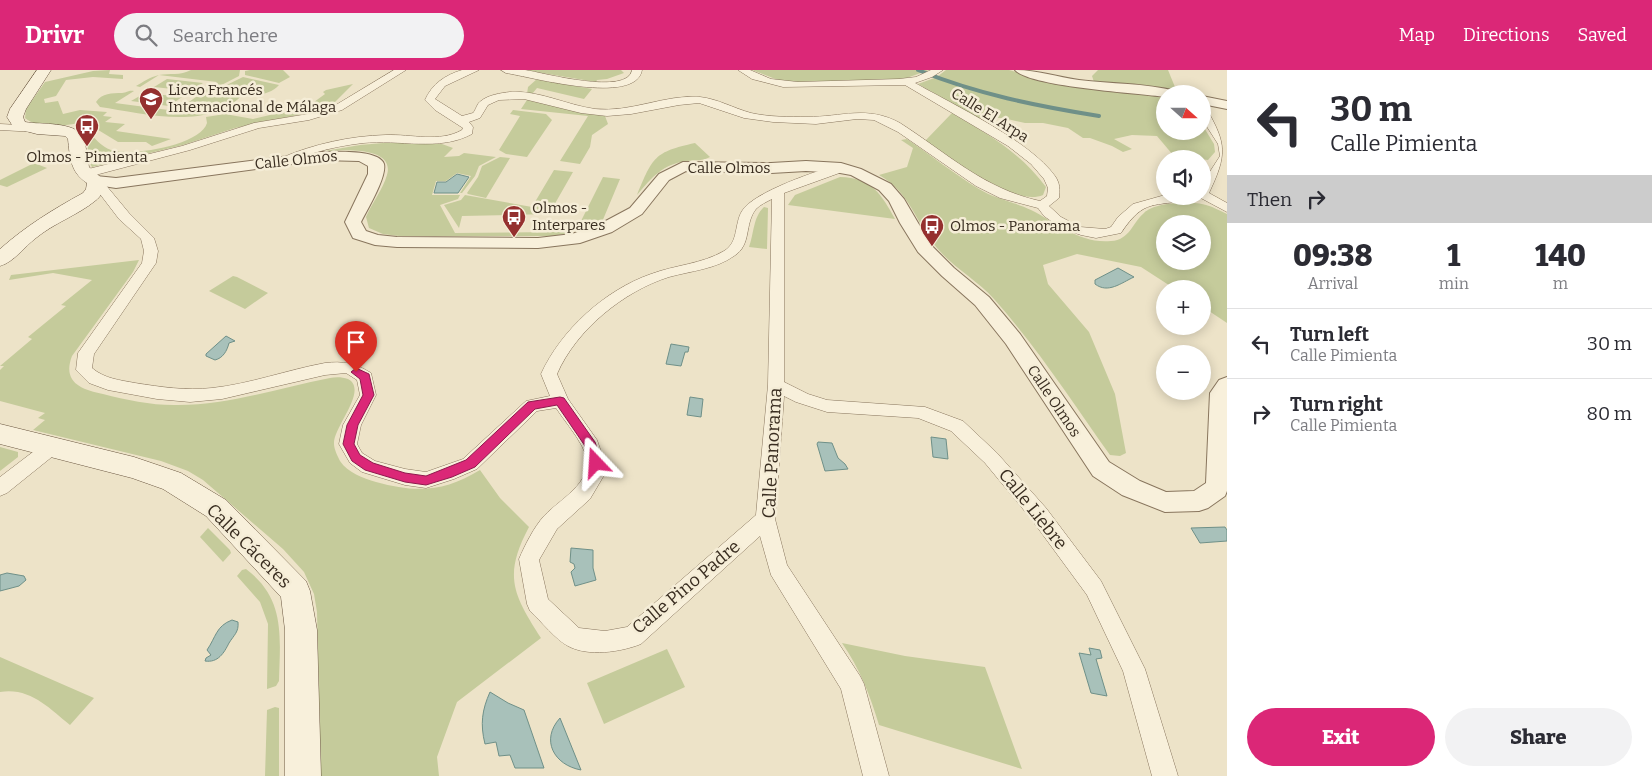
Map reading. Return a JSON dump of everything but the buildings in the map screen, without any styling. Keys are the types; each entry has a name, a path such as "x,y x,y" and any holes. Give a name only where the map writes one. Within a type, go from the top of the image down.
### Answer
{"main road":[{"path":"0,260 27,235 46,221 89,197 95,190 90,178 79,167 76,137 69,132 19,125 15,117 18,109 44,70"},
{"name":"Calle Cáceres","path":"0,434 134,468 172,481 216,508 295,591 301,630 303,776"}],"street":[{"path":"402,70 357,99 338,108 309,117 258,125 236,131 90,178 147,238 151,250 149,263 86,353 84,370 93,379 109,385 164,395 222,393 319,370 347,367 365,377 368,395 352,425 348,444 356,458 369,467 405,478 426,480 470,464 532,405 560,401"},
{"path":"474,70 448,79 432,93 430,100 437,108 462,119 473,119 480,114 484,103 494,97 505,96 542,99 582,110 606,113 628,113 692,100 708,102 741,114 757,117 824,120 861,115 870,116 893,124 998,192 1042,205 1049,214 1066,226 1087,234 1104,235 1116,230 1122,218 1133,207 1156,200"},
{"path":"506,70 594,85 614,86 630,81 636,76 637,70"},
{"path":"743,70 766,81 813,86 854,82 910,82 938,70"},
{"path":"1022,70 1036,76 1070,83 1156,92"},
{"name":"Calle El Arpa","path":"910,82 1012,144 1035,162 1050,178 1054,188 1053,198 1042,205"},
{"path":"1211,102 1227,105"},
{"path":"285,160 302,152 359,141 389,138 452,140 468,132 468,127 462,119"},
{"path":"1211,124 1224,144 1226,156 1211,182"},
{"path":"0,127 37,129"},
{"name":"Calle Olmos","path":"90,178 116,183 285,160 346,155 362,157 376,164 376,174 353,222 359,234 375,240 397,242 538,243 574,239 606,228 636,211 664,177 683,167 772,168 806,166 841,168 856,172 885,187 896,199 924,248 982,302 1013,339 1101,468 1131,488 1165,502 1199,501 1216,489 1219,481 1221,393 1227,385"},
{"name":"Calle Pino Padre","path":"766,519 633,636 605,642 574,638 538,604 529,559 550,523 583,493 594,477 596,463 591,445 560,401 549,374 558,355 589,321 605,307 644,281 711,262 731,253 742,242 747,217 752,206 778,193 841,168"},
{"name":"Calle Panorama","path":"778,193 776,385 766,519 778,568 852,684 876,776"},
{"path":"1211,198 1227,208"},
{"name":"Calle Liebre","path":"776,385 802,398 827,406 919,412 957,426 992,458 1039,514 1094,588 1134,669 1165,776"},
{"path":"0,488 52,447"}],"green space":[{"path":"110,70 109,74 123,75 123,79 93,77 66,80 56,96 44,99 45,103 58,101 63,114 80,110 107,112 103,116 112,117 105,122 125,124 116,131 171,139 152,146 146,142 118,142 85,122 46,126 38,125 25,118 26,109 45,82 93,71"},
{"path":"191,70 240,70 239,76 206,93 203,92 217,82 159,75 179,74"},
{"path":"283,70 290,77 279,83 245,75 245,71"},
{"path":"524,70 621,70 624,73 607,79 597,80 596,82"},
{"path":"752,70 929,70 904,79 799,83 778,80"},
{"path":"946,70 1009,70 1065,86 1156,96 1156,136 1132,135 1114,139 1132,149 1123,152 1090,138 1083,138 1068,128 1043,123 1025,123 1003,118 977,118 918,84 937,77"},
{"path":"1098,70 1168,70 1174,85 1156,85 1156,89 1094,82 1092,76"},
{"path":"159,75 140,87 136,86 150,78"},
{"path":"243,77 279,85 267,93 241,96 227,107 211,113 193,116 174,117 135,113 100,107 96,102 107,94 134,91 115,103 176,111 196,97 202,97"},
{"path":"167,79 203,83 191,91 154,87"},
{"path":"537,79 592,89 584,99 537,88 532,94 527,94 528,87"},
{"path":"353,84 332,105 298,115 235,128 183,145 92,167 89,162 86,131 104,147 111,150 134,152 149,150 179,143 192,137 202,131 207,123 206,117 225,114 253,119 291,110 297,111 305,104 310,105 325,94 323,92 326,90"},
{"path":"145,93 182,97 169,106 131,101"},
{"path":"527,100 605,116 608,124 592,135 590,147 580,164 560,161 588,116 521,109"},
{"path":"513,110 546,114 552,120 527,157 506,154 499,150 520,116 510,114"},
{"path":"952,113 1015,154 1046,187 1043,195 1031,197 1000,188 966,169 925,141"},
{"path":"907,139 985,192 1025,207 1069,232 1089,239 1111,241 1122,238 1149,209 1165,205 1204,205 1227,214 1227,323 1211,312 1211,280 1161,280 1141,267 1077,254 1043,265 1048,284 1089,332 1115,394 1126,453 1120,456 1110,455 1010,317 987,292 937,248 906,199 890,182 879,175 907,167 913,148 901,140"},
{"path":"1211,139 1215,152 1211,157 1211,150 1169,150 1160,140"},
{"path":"395,142 442,144 453,148 444,157 459,156 464,153 496,157 479,166 475,176 462,193 460,193 471,176 457,173 446,181 436,181 432,195 460,195 458,199 440,205 455,233 559,232 581,221 603,177 620,179 602,222 571,233 551,236 399,236 383,234 369,228 366,217 387,175 387,165 382,158 362,151 338,150 319,152 360,145"},
{"path":"695,143 710,157 702,160 687,161 665,168 653,177 637,195 647,172 657,158 663,153"},
{"path":"500,157 510,158 486,198 468,194 482,166"},
{"path":"34,163 47,168 7,187 0,185 0,180"},
{"path":"554,170 573,172 549,214 462,216 459,228 444,205 461,200 465,195 532,207"},
{"path":"840,177 860,180 868,184 880,195 895,219 788,205 795,195"},
{"path":"764,207 768,208 767,249 749,247 756,221"},
{"path":"139,260 133,272 72,356 70,372 75,383 87,390 138,402 165,405 194,405 233,400 330,378 348,379 353,384 355,391 353,400 335,437 334,444 340,461 347,469 361,477 390,486 417,489 454,483 480,470 500,498 529,527 516,559 515,584 524,609 541,638 457,702 437,757 439,776 321,776 317,612 314,594 304,572 283,549 203,480 188,471 161,461 33,430 45,420 38,418 45,413 0,401 0,370 4,366 0,366 32,339 28,337 66,306 61,305 92,280 53,273 9,280 11,275"},
{"path":"233,276 268,293 245,309 209,291"},
{"path":"0,447 18,452 18,457 0,471"},
{"path":"208,528 230,550 231,553 223,562 200,537"},
{"path":"246,569 268,593 278,620 280,634 279,681 276,686 267,689 268,624 260,602 237,576 242,570"},
{"path":"842,643 905,656 985,667 1022,769 879,725 864,682"},
{"path":"667,649 685,687 604,724 587,683"},
{"path":"0,657 94,698 70,725 47,706 30,696 11,691 0,692"},
{"path":"275,707 279,708 279,776 265,776 267,710"}],"water":[{"path":"457,174 469,177 458,193 434,193 437,182 446,182"},
{"path":"1118,268 1134,277 1110,288 1100,287 1095,284 1095,280"},
{"path":"226,336 235,341 229,343 222,356 215,360 206,356 206,354"},
{"path":"671,344 689,347 688,352 685,352 681,366 666,364"},
{"path":"690,397 703,399 701,417 687,415"},
{"path":"931,437 946,439 948,459 933,457"},
{"path":"818,442 832,443 838,458 848,469 825,471"},
{"path":"1225,527 1227,530 1227,541 1200,543 1191,528"},
{"path":"571,548 593,550 593,568 596,580 575,586 571,572 575,568 574,564 570,562"},
{"path":"7,573 24,576 26,580 19,586 0,591 0,575"},
{"path":"232,620 238,622 238,628 225,650 217,659 205,661 211,655 207,650 217,632 223,625"},
{"path":"1089,648 1100,650 1102,658 1096,659 1107,696 1091,693 1079,653 1091,655"},
{"path":"490,692 524,710 544,768 515,768 510,755 499,756 496,742 485,744 483,717"},
{"path":"560,718 581,770 564,763 553,750 551,735 554,726"}],"waterway":[{"path":"918,70 962,86 1007,98 1099,116"}],"place":[{"name":"Liceo Francés Internacional de Málaga","path":"151,120"},
{"name":"Olmos - Pimienta","path":"87,147"},
{"name":"Olmos - Interpares","path":"514,238"},
{"name":"Olmos - Panorama","path":"932,247"}],"route":[{"path":"356,372 365,377 368,395 352,425 348,444 356,458 369,467 405,478 426,480 447,474 470,464 532,405 560,401 591,445 596,463"}]}
